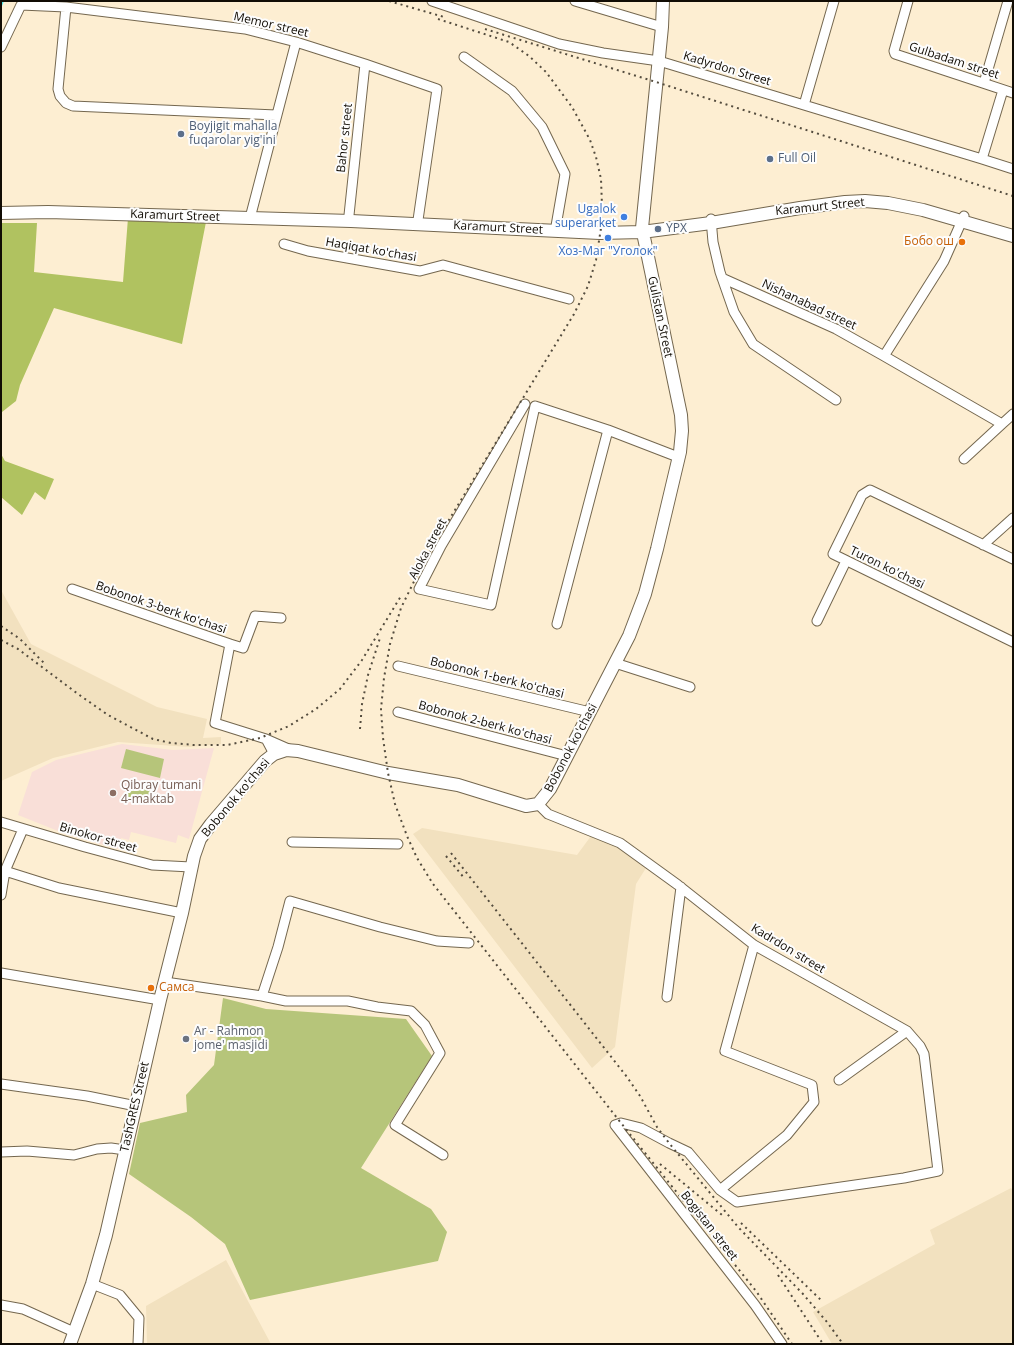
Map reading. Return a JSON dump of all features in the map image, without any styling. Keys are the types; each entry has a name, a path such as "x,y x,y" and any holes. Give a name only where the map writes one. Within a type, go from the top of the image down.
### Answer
{"main road":[{"name":"Gulistan Street","path":"663,1 659,60 642,230 681,415 682,431 678,457"},
{"name":"Karamurt Street","path":"1,209 47,208 250,216 600,233 642,230 711,221 800,204 858,198 874,198 902,202 1013,232"},
{"name":"Karamurt Street","path":"1,213 48,212 250,216 349,215 418,220 642,230"},
{"name":"Karamurt Street","path":"963,218 1013,236"},
{"name":"Bobonok ko'chasi","path":"191,867 198,845 207,829 265,761 274,754 283,751 292,750 388,773 458,785 526,806 538,804 550,789 634,623 645,594 678,457"},
{"name":"TashGRES Street","path":"70,1344 92,1284 106,1235 164,982 182,913 191,867"}],"street":[{"name":"Kadyrdon Street","path":"432,1 559,44 603,53 659,60 1013,169"},
{"path":"575,1 662,27"},
{"path":"804,105 834,1"},
{"name":"Gulbadam street","path":"908,1 894,51 895,54 1013,94"},
{"path":"984,83 1008,1"},
{"name":"Memor street","path":"1,47 21,5 66,7 245,29 296,42 437,89 418,220"},
{"path":"66,7 58,89 60,96 66,103 74,106 276,115"},
{"path":"250,216 296,42"},
{"path":"464,57 512,91 542,127 565,174 556,226"},
{"name":"Bahor street","path":"349,215 365,64"},
{"path":"982,159 1003,90"},
{"path":"884,356 944,261 963,218"},
{"path":"711,221 713,242 722,278 734,312 753,344 836,400"},
{"name":"Haqiqat ko'chasi","path":"284,244 308,251 420,271 443,265 570,299"},
{"name":"Nishanabad street","path":"722,278 836,329 1002,424"},
{"name":"Aloka street","path":"525,404 441,546 419,589 491,605 535,406 608,430"},
{"path":"964,459 1013,414"},
{"path":"557,624 608,430 678,457"},
{"name":"Turon ko'chasi","path":"1013,559 870,490 862,495 833,554 1013,642"},
{"path":"983,545 1013,518"},
{"path":"818,621 846,561"},
{"name":"Bobonok 3-berk koʻchasi","path":"72,589 230,644 215,724 266,739 292,750"},
{"path":"230,644 243,648 254,616 281,618"},
{"path":"615,663 690,688"},
{"name":"Bobonok 1-berk koʻchasi","path":"398,666 590,712"},
{"name":"Bobonok 2-berk koʻchasi","path":"398,712 567,756"},
{"path":"266,739 274,754"},
{"name":"Kadrdon street","path":"538,804 548,814 620,843 681,888 754,946 906,1031 920,1046 924,1054 938,1171 897,1179 737,1202 720,1190"},
{"name":"Binokor street","path":"1,822 152,865 191,867"},
{"path":"1,895 5,872 23,829"},
{"path":"292,842 398,844"},
{"path":"5,872 59,888 182,913"},
{"path":"667,997 681,888"},
{"path":"262,996 278,946 290,901 380,927 437,941 469,944"},
{"path":"720,1190 787,1135 814,1102 812,1085 726,1051 754,946"},
{"path":"1,973 160,1000"},
{"path":"164,982 262,996 286,1001 348,1001 377,1007 411,1011 425,1025 440,1053 395,1125 443,1155"},
{"path":"839,1080 906,1031"},
{"path":"1,1084 87,1096 136,1106"},
{"name":"Bogistan street","path":"720,1190 688,1152 669,1144 641,1128 621,1123 615,1125 755,1305 782,1344"},
{"path":"1,1152 26,1151 74,1155 97,1149 110,1148 125,1150"},
{"path":"92,1284 120,1295 139,1318 138,1344"},
{"path":"1,1305 23,1308 74,1332"}],"shaded area":[{"path":"1,590 31,644 157,707 207,719 203,738 221,737 221,744 189,747 118,742 53,758 1,781"},
{"name":"Qibray tumani 4-maktab","path":"122,744 173,750 214,748 189,839 178,835 176,843 131,832 129,840 121,838 118,849 68,835 18,815 32,772 56,760"},
{"path":"422,828 577,855 591,836 618,846 646,868 636,884 615,1047 592,1068 413,834"},
{"path":"1011,1188 1013,1191 1013,1344 832,1344 813,1312 935,1244 930,1230"},
{"path":"226,1260 271,1344 147,1344 146,1306"}],"green space":[{"path":"128,218 206,222 182,344 54,308 20,385 16,401 2,412 1,415 1,223 37,223 34,272 123,282"},
{"path":"1,454 5,461 54,479 45,500 35,492 22,515 1,497"},
{"path":"126,749 164,759 160,778 121,768"},
{"path":"128,785 154,791 151,804 125,798"},
{"path":"223,998 266,1009 406,1019 432,1056 361,1168 431,1209 447,1232 438,1261 250,1300 225,1244 191,1217 129,1174 140,1123 187,1112 186,1095 214,1065"}],"waterway":[{"path":"1,6 3,1"}],"railway":[{"path":"389,1 444,17"},
{"path":"438,19 509,42 529,56 546,72 572,107 590,140 596,157 601,179 601,228 596,260 588,286 574,314 424,561 401,608 390,644 384,678 381,709 388,773 395,804 417,858 433,884 621,1123 756,1291 792,1344"},
{"path":"485,29 1013,196"},
{"path":"1,640 18,649 108,715 153,739 171,743 194,745 227,745 260,738 289,726 316,709 340,689 362,660 401,596"},
{"path":"1,626 20,639 45,664"},
{"path":"360,729 362,704 368,675 380,638"},
{"path":"451,853 627,1077 640,1096 657,1127 669,1143 738,1227 803,1294 827,1322 843,1344"},
{"path":"446,856 465,879"},
{"path":"660,1164 722,1215"},
{"path":"741,1223 823,1302"},
{"path":"778,1275 823,1344"}],"place":[{"name":"Boyjigit mahalla fuqarolar yig'ini","path":"181,134"},
{"name":"Full Oil","path":"770,159"},
{"name":"Ugalok superarket","path":"624,217"},
{"name":"YPX","path":"658,229"},
{"name":"Хоз-Маг \"Уголок\"","path":"608,238"},
{"name":"Бобо ош","path":"962,242"},
{"name":"Qibray tumani 4-maktab","path":"113,793"},
{"name":"Самса","path":"151,988"},
{"name":"Ar - Rahmon jome' masjidi","path":"186,1039"}]}
